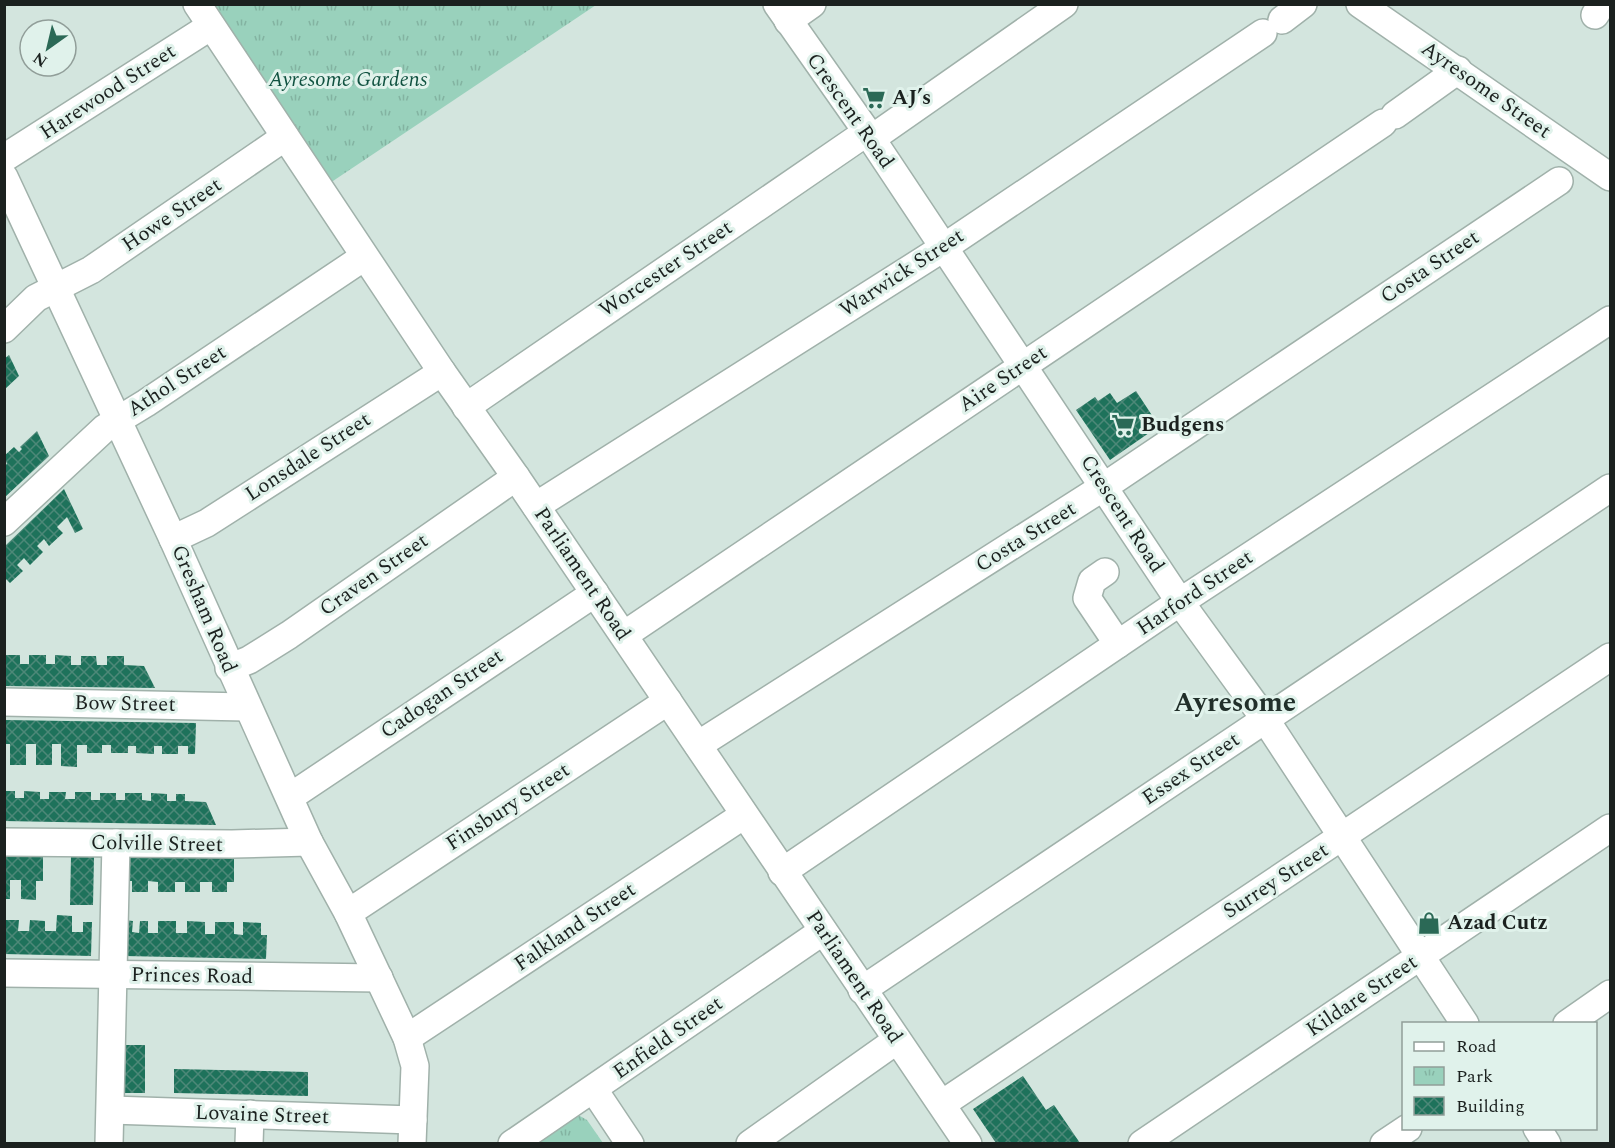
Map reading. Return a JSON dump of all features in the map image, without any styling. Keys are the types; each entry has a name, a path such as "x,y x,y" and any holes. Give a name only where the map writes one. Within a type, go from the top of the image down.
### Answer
{"street":[{"path":"782,13 812,4"},
{"name":"Worcester Street","path":"466,406 1064,4"},
{"name":"Ayresome Street","path":"1360,4 1611,177"},
{"name":"Crescent Road","path":"782,13 869,136 1105,486 1180,602 1264,719 1464,1022"},
{"name":"Parliament Road","path":"204,15 364,257 624,635 862,990 968,1143"},
{"name":"Harewood Street","path":"4,158 204,15"},
{"name":"Warwick Street","path":"536,506 943,248 1282,19"},
{"name":"Aire Street","path":"624,635 1389,119 1458,70"},
{"name":"Howe Street","path":"4,329 36,298 90,270 285,137"},
{"name":"Gresham Road","path":"4,177 173,539 309,842 348,913 407,1038 415,1066 413,1132"},
{"name":"Costa Street","path":"698,745 1105,486 1559,180"},
{"name":"Athol Street","path":"4,522 117,418 146,403 364,257"},
{"name":"Harford Street","path":"783,872 1180,602 1611,320"},
{"name":"Lonsdale Street","path":"173,539 207,523 442,372"},
{"name":"Craven Street","path":"229,668 249,660 289,635 516,477"},
{"name":"Essex Street","path":"862,990 1611,488"},
{"path":"1106,572 1092,581 1086,598 1119,644"},
{"name":"Cadogan Street","path":"290,797 595,593"},
{"name":"Surrey Street","path":"942,1104 1284,874 1343,839 1611,657"},
{"name":"Finsbury Street","path":"348,913 668,701"},
{"name":"Bow Street","path":"4,702 246,706"},
{"name":"Falkland Street","path":"407,1038 744,815"},
{"name":"Kildare Street","path":"1142,1143 1611,828"},
{"name":"Colville Street","path":"4,842 309,842"},
{"path":"109,1143 116,843"},
{"name":"Enfield Street","path":"512,1143 594,1090 823,931"},
{"name":"Princes Road","path":"4,973 379,978"},
{"path":"1569,1022 1611,994"},
{"path":"750,1143 897,1040"},
{"path":"594,1090 630,1143"},
{"name":"Lovaine Street","path":"111,1110 380,1119 413,1132"},
{"path":"249,1143 250,1114"},
{"path":"1384,1143 1405,1130"},
{"path":"1538,1130 1548,1143"}],"green space":[{"name":"Ayresome Gardens","path":"205,5 596,5 327,185"},
{"path":"580,1116 587,1120 603,1143 533,1144 572,1117"}],"building":[{"path":"9,355 19,376 4,390 4,359"},
{"name":"Budgens","path":"1136,391 1159,426 1110,460 1076,410 1095,397 1098,401 1110,393 1117,403"},
{"path":"37,431 49,456 4,498 4,466 7,464 4,456 14,447 19,452 22,449 20,447"},
{"path":"64,489 83,529 75,533 67,517 57,527 63,533 49,546 44,539 37,546 43,552 30,565 24,558 17,565 23,571 10,583 4,577 4,547"},
{"path":"4,655 20,655 20,664 29,664 29,655 46,655 46,664 55,664 55,655 71,656 71,665 81,665 81,656 96,656 97,665 107,665 107,656 124,656 124,665 144,666 155,688 4,686"},
{"path":"4,720 196,723 195,754 188,754 188,746 178,746 178,754 162,754 162,746 154,746 154,754 136,753 136,746 128,746 128,753 111,753 111,745 102,745 102,753 87,753 87,745 77,745 77,767 61,766 61,744 52,744 52,765 36,765 36,744 26,744 26,765 10,765 10,744 4,744"},
{"path":"4,791 15,791 15,798 24,798 24,791 40,792 40,799 49,799 49,792 66,792 65,799 75,799 75,792 91,792 91,800 100,800 100,793 116,793 116,800 125,800 125,793 142,793 142,800 151,801 151,793 167,794 167,801 176,801 176,794 185,794 185,801 206,802 216,825 4,821"},
{"path":"4,855 43,856 43,881 36,881 36,900 21,899 21,880 10,880 10,899 4,899"},
{"path":"71,856 94,857 93,905 70,905"},
{"path":"125,857 234,858 234,882 227,882 227,892 212,892 212,882 200,882 200,892 185,892 185,882 175,882 175,892 158,892 158,882 148,881 148,892 132,892 132,881 125,881"},
{"path":"57,915 72,916 72,932 83,932 83,922 92,922 91,956 4,954 4,920 19,920 18,931 29,931 30,920 45,921 45,931 56,931"},
{"path":"124,920 133,921 132,932 139,933 140,921 148,921 148,933 158,933 158,921 176,921 176,933 187,933 187,921 205,922 205,934 215,934 215,922 234,922 234,934 243,935 243,922 261,923 261,935 267,935 266,959 124,956"},
{"path":"122,1045 145,1045 145,1093 122,1093"},
{"path":"174,1069 308,1072 308,1096 174,1093"},
{"path":"1023,1076 1046,1110 1054,1105 1080,1143 996,1143 973,1109"}],"place":[{"name":"AJ’s","path":"874,98"},
{"name":"Budgens","path":"1123,425"},
{"name":"Azad Cutz","path":"1429,923"}],"district":[{"name":"Ayresome","path":"1235,703"}]}
